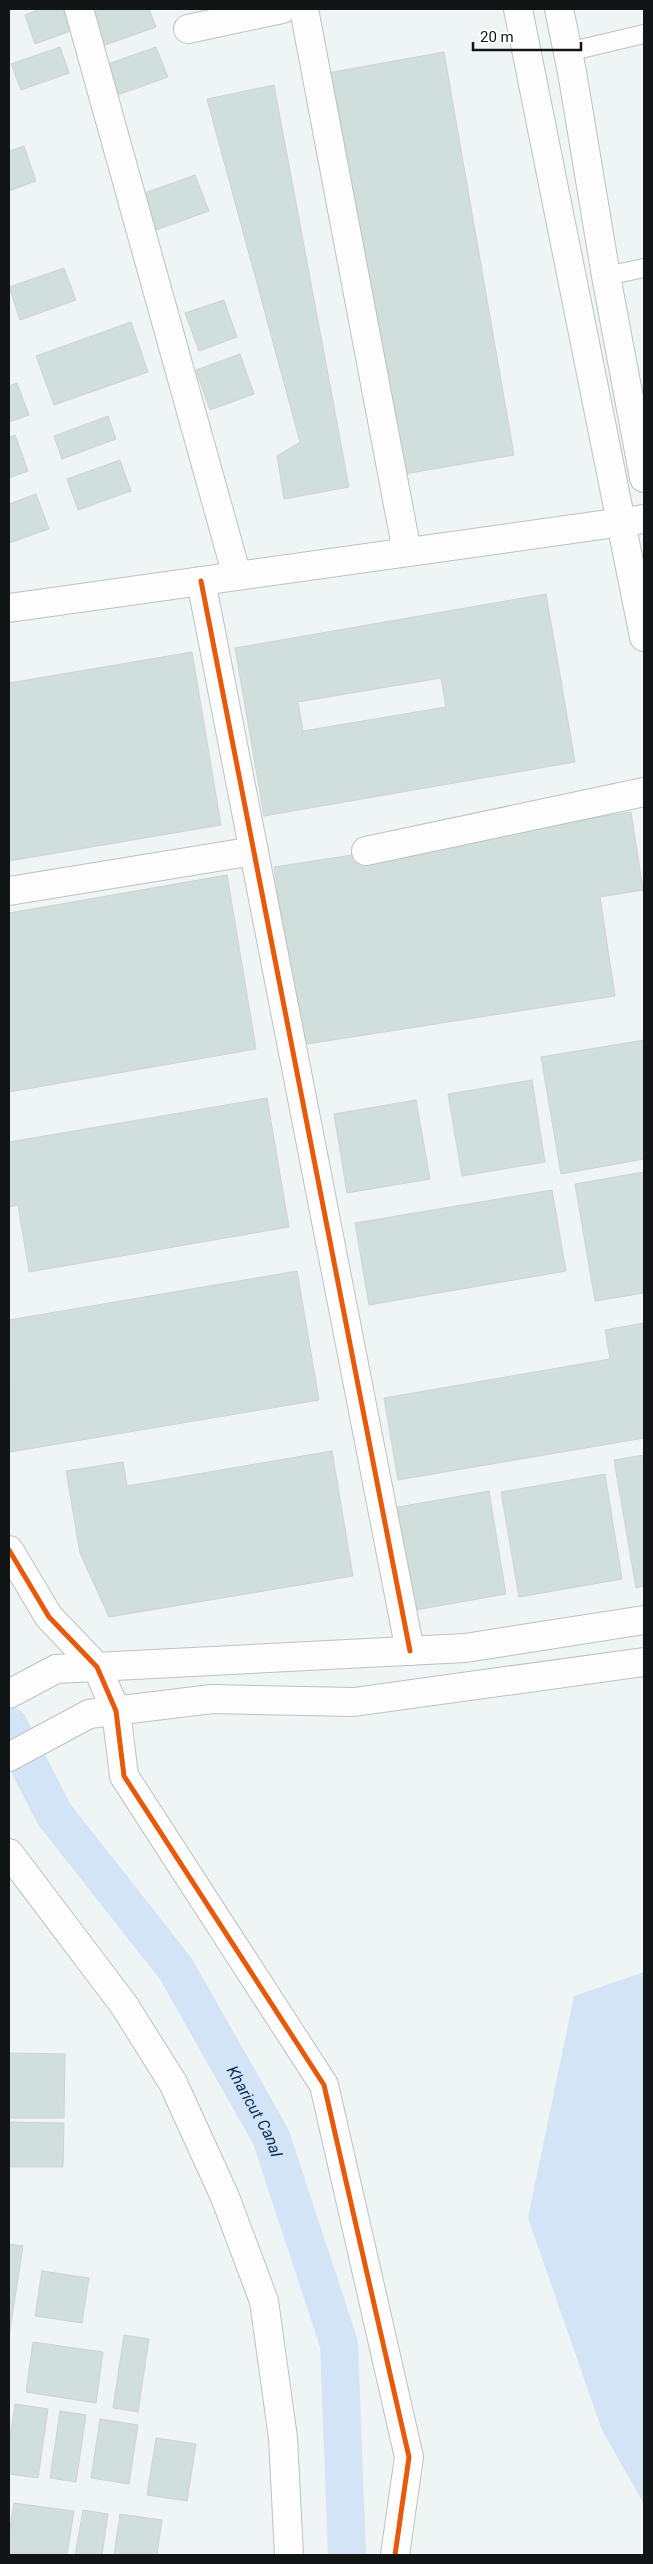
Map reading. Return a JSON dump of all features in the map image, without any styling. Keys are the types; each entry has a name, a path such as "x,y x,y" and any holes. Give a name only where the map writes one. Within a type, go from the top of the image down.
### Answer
{"street":[{"path":"80,9 237,576"},
{"path":"188,29 282,9"},
{"path":"304,9 407,552"},
{"path":"518,9 632,520 644,637"},
{"path":"558,9 568,52 606,276 644,478"},
{"path":"9,608 632,520"},
{"path":"202,581 410,1651"},
{"path":"366,850 644,792"},
{"path":"9,890 254,850"},
{"path":"9,1550 49,1617 97,1667 116,1711 124,1776 324,2085 410,2457 395,2555"},
{"path":"9,1694 56,1669 465,1648 644,1620"},
{"path":"9,1757 89,1714 212,1699 354,1702 644,1662"},
{"path":"9,1854 124,2005 173,2083 226,2196 264,2301 283,2438 289,2555"}],"lane":[{"path":"568,52 644,34"},
{"path":"606,276 644,268"}],"water":[{"path":"644,1972 644,2504 602,2430 528,2218 574,1996"}],"building":[{"path":"40,9 63,9 71,31 35,44 25,15"},
{"path":"96,9 149,9 156,27 94,49 82,14"},
{"path":"60,47 69,73 21,90 11,64"},
{"path":"156,47 168,77 112,97 102,66"},
{"path":"444,52 514,455 393,476 322,74"},
{"path":"274,85 349,487 284,499 277,456 300,442 207,99"},
{"path":"24,146 36,181 9,191 9,151"},
{"path":"195,175 209,211 153,231 139,195"},
{"path":"64,268 76,300 20,320 9,287"},
{"path":"224,300 237,337 199,351 185,313"},
{"path":"131,322 148,372 54,405 36,356"},
{"path":"240,354 254,394 210,410 196,370"},
{"path":"17,383 29,415 9,422 9,386"},
{"path":"108,416 116,439 62,459 54,436"},
{"path":"15,435 28,471 9,478 9,437"},
{"path":"120,460 131,491 78,510 67,479"},
{"path":"36,494 49,529 9,543 9,504"},
{"path":"546,594 575,762 264,816 235,648","holes":["441,678 446,707 303,731 298,702"]},
{"path":"192,652 221,825 9,861 9,683"},
{"path":"631,812 643,890 600,897 615,996 301,1045 274,867"},
{"path":"227,875 256,1049 9,1092 9,913"},
{"path":"644,1040 644,1159 561,1174 541,1057"},
{"path":"532,1080 545,1162 462,1176 448,1094"},
{"path":"267,1098 289,1227 29,1272 18,1205 9,1207 9,1142"},
{"path":"416,1100 430,1179 347,1193 334,1114"},
{"path":"644,1172 644,1293 595,1301 575,1184"},
{"path":"552,1190 566,1271 369,1305 355,1223"},
{"path":"297,1271 319,1400 10,1452 9,1320"},
{"path":"644,1323 644,1438 398,1480 384,1398 610,1359 605,1330"},
{"path":"332,1451 353,1576 109,1617 80,1553 66,1471 123,1462 127,1486"},
{"path":"644,1455 644,1586 636,1588 614,1460"},
{"path":"605,1474 622,1579 519,1597 501,1492"},
{"path":"489,1491 506,1594 404,1612 387,1509"},
{"path":"9,2053 65,2054 64,2118 9,2118"},
{"path":"9,2122 64,2123 63,2167 9,2167"},
{"path":"9,2244 23,2246 9,2337"},
{"path":"42,2271 89,2278 82,2323 35,2316"},
{"path":"124,2335 149,2339 138,2412 113,2408"},
{"path":"33,2342 103,2352 96,2403 26,2392"},
{"path":"15,2404 48,2409 38,2478 9,2474 9,2443"},
{"path":"60,2411 86,2415 76,2482 50,2478"},
{"path":"100,2419 138,2425 129,2484 91,2478"},
{"path":"156,2438 196,2444 187,2501 147,2495"},
{"path":"14,2503 74,2511 67,2555 9,2555 9,2534"},
{"path":"83,2510 108,2514 102,2555 75,2555"},
{"path":"120,2514 162,2520 157,2555 114,2555"}],"waterway":[{"name":"Kharicut Canal","path":"9,1726 54,1814 176,1969 271,2137 339,2344 347,2555"}],"cycle path":[{"path":"201,581 410,1651"},
{"path":"9,1550 49,1617 97,1667 116,1711 124,1776 324,2085 409,2457 395,2555"}]}
